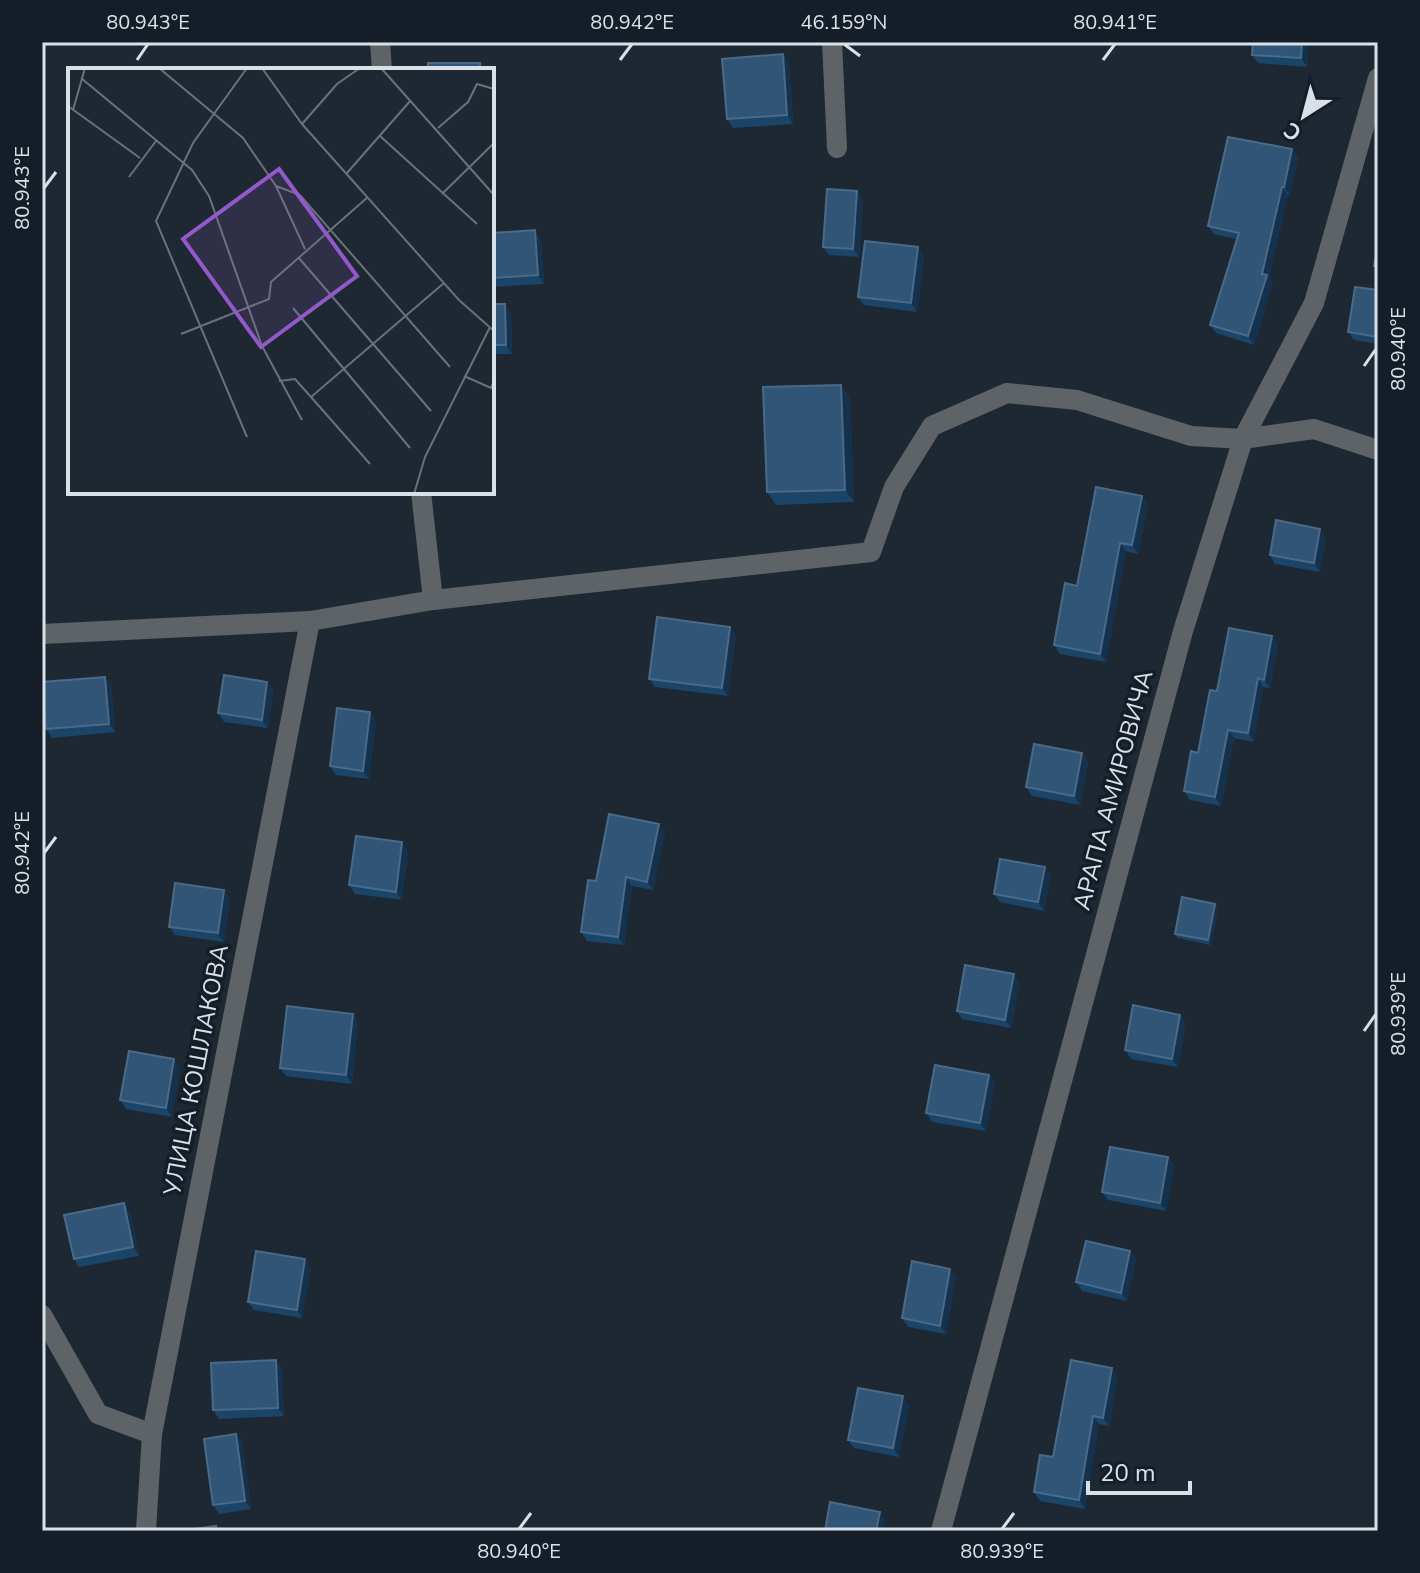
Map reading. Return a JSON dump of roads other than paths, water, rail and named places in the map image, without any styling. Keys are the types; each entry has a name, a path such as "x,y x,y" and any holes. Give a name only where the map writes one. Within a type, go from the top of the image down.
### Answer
{"street":[{"path":"380,42 382,68"},
{"path":"832,42 837,148"},
{"name":"АРАПА АМИРОВИЧА","path":"941,1531 1179,646 1243,439 1314,303 1378,78"},
{"path":"42,634 310,621 433,600 871,552 894,487 932,426 1007,393 1077,400 1191,436 1243,439 1314,429 1378,450"},
{"path":"421,494 433,600"},
{"name":"УЛИЦА КОШЛАКОВА","path":"146,1531 152,1434 310,621"},
{"path":"42,1315 98,1414 152,1434"}]}
